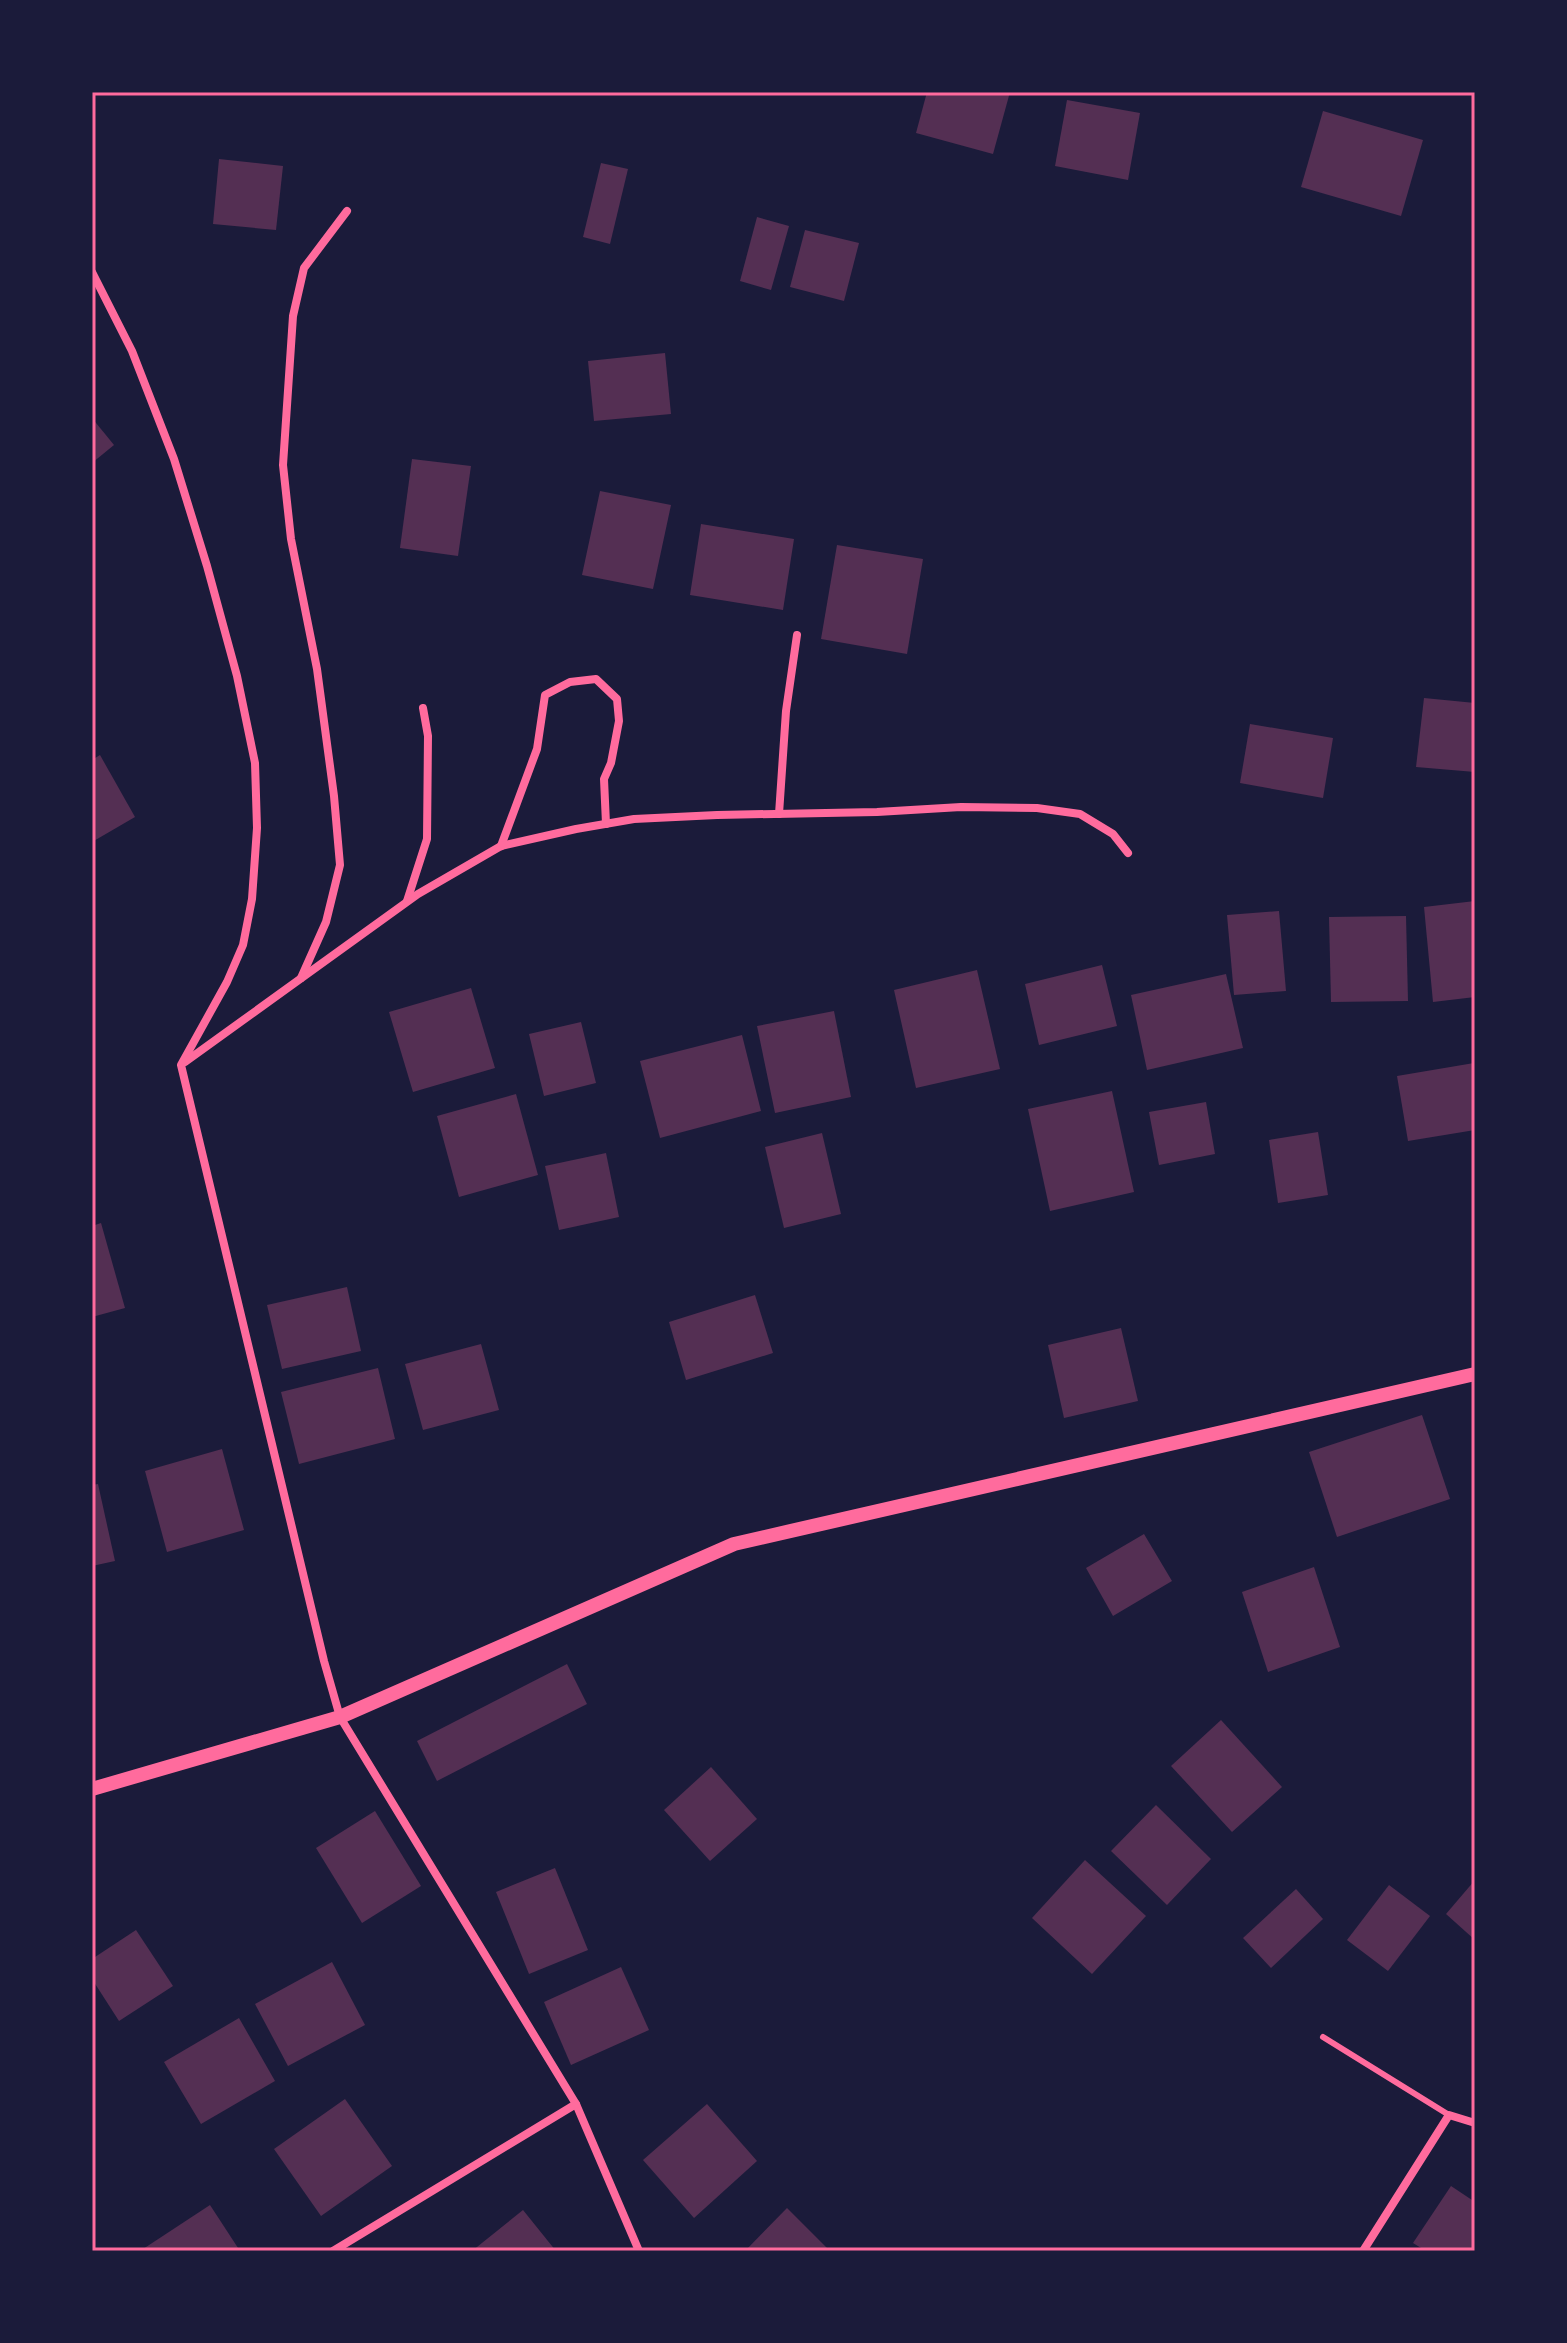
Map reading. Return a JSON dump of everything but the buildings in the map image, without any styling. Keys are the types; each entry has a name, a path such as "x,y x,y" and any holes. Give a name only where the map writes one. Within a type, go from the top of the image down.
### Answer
{"street":[{"path":"301,979 326,922 340,865 317,669 291,539 283,465 293,316 304,268 347,211"},
{"path":"92,272 132,351 174,459 237,676 255,763 256,842 252,899 243,945 227,982 181,1065 320,1646 340,1717 576,2104 639,2251"},
{"path":"779,814 786,711 797,635"},
{"path":"501,846 537,749 545,695 570,682 596,679 617,699 619,721 611,763 604,779 606,824"},
{"path":"407,902 427,839 429,763 423,708"},
{"path":"181,1065 407,902 501,846 634,819 961,807 1037,808 1080,814 1113,834 1128,853"},
{"path":"92,1789 340,1717 734,1544 1475,1374"},
{"path":"333,2251 576,2104"},
{"path":"1363,2251 1449,2115 1475,2123"}],"lane":[{"path":"1323,2037 1449,2115"}]}
